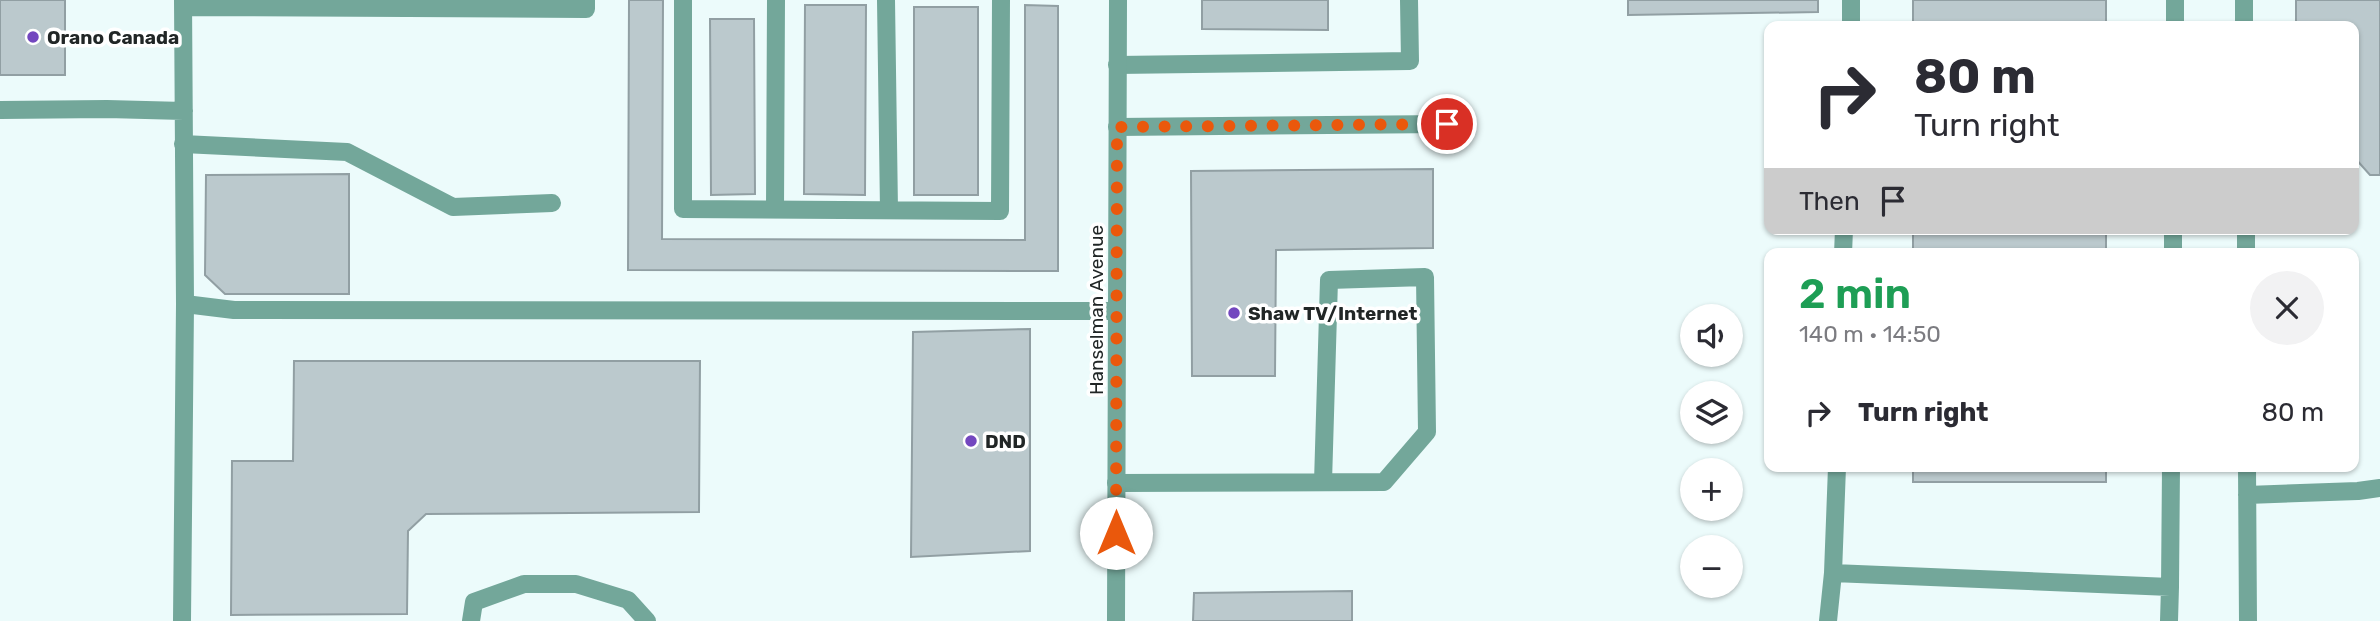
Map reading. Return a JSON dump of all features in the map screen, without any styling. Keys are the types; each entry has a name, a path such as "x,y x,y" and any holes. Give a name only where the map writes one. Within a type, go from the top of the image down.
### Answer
{"street":[{"path":"182,621 185,304 183,4 586,9 586,0"},
{"path":"683,0 683,209 1000,211 1001,0"},
{"path":"775,209 776,0"},
{"path":"886,0 889,210"},
{"name":"Hanselman Avenue","path":"1116,621 1118,0"},
{"path":"1118,65 1410,61 1409,0"},
{"path":"1850,21 1851,0"},
{"path":"2175,0 2175,21"},
{"path":"2244,0 2244,21"},
{"path":"0,110 184,111"},
{"path":"1117,127 1447,124"},
{"path":"183,144 347,152 453,207 551,203"},
{"path":"1116,483 1384,482 1427,432 1425,277 1329,280 1323,482"},
{"path":"185,304 234,310 1116,311"},
{"path":"1828,621 1833,573 1837,472"},
{"path":"2169,621 2171,472"},
{"path":"2247,472 2248,621"},
{"path":"2247,495 2380,488"},
{"path":"1833,573 2170,587"},
{"path":"471,621 474,601 524,584 576,584 628,600 648,621"}],"building":[{"name":"Orano Canada","path":"0,0 65,0 65,75 0,75"},
{"path":"629,0 663,0 662,239 1025,240 1025,5 1058,6 1058,271 628,270"},
{"path":"1202,0 1328,0 1328,30 1202,29"},
{"path":"1628,0 1818,0 1818,12 1628,15"},
{"path":"1913,0 2106,0 2106,21 1913,21"},
{"path":"2296,0 2380,0 2380,175 2370,175 2359,163 2359,21 2296,21"},
{"path":"805,5 866,5 865,195 804,194"},
{"path":"914,7 978,7 978,195 914,195"},
{"path":"710,19 754,19 755,194 711,195"},
{"name":"Shaw TV/Internet","path":"1433,169 1433,248 1276,250 1275,376 1192,376 1191,171"},
{"path":"349,174 349,294 225,294 205,275 206,175"},
{"path":"1913,235 2106,235 2106,248 1913,248"},
{"name":"DND","path":"1030,329 1030,551 911,557 913,332"},
{"path":"294,361 700,361 699,512 426,514 408,531 407,614 231,615 232,461 293,461"},
{"path":"1913,472 2106,472 2106,482 1913,482"},
{"path":"1352,591 1352,621 1193,621 1194,593"}],"place":[{"name":"Orano Canada","path":"33,37"},
{"name":"Shaw TV/Internet","path":"1234,313"},
{"name":"DND","path":"971,441"}],"route":[{"path":"1116,533 1117,127 1447,124"}]}
